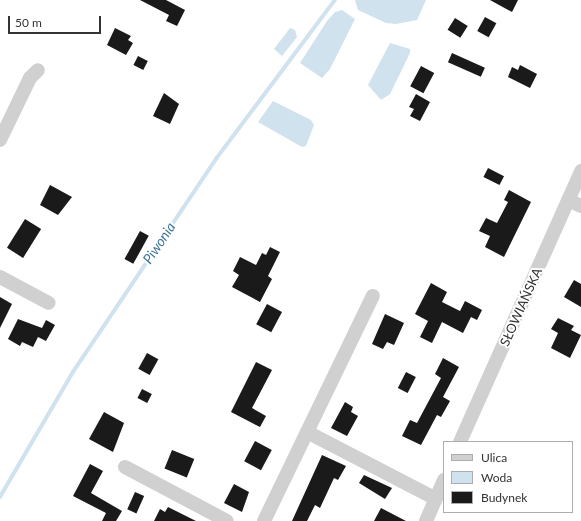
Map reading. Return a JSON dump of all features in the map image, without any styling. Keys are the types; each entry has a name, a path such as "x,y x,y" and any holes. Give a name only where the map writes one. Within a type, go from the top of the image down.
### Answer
{"street":[{"path":"0,140 30,78 38,70"},
{"name":"SŁOWIAŃSKA","path":"460,441 575,203 581,172"},
{"path":"0,277 49,303"},
{"path":"264,521 373,296"},
{"path":"307,432 436,499"},
{"path":"125,467 226,521"},
{"path":"426,521 443,482"}],"water":[{"path":"355,0 426,0 417,20 396,24 386,23 358,10"},
{"path":"342,10 355,19 330,69 322,78 300,63 327,21 335,12"},
{"path":"290,28 295,30 297,37 282,56 274,49"},
{"path":"390,43 410,49 410,53 390,94 381,100 368,85"},
{"path":"273,101 311,120 314,125 306,146 302,147 258,122"}],"building":[{"path":"140,0 166,0 185,10 177,26 166,21 169,15"},
{"path":"490,0 518,0 512,12"},
{"path":"485,17 496,23 489,37 477,31"},
{"path":"455,18 468,26 460,38 448,30"},
{"path":"115,28 131,36 128,40 133,43 126,55 107,45"},
{"path":"452,53 485,68 481,77 448,62"},
{"path":"138,56 148,61 143,70 133,65"},
{"path":"520,65 537,74 530,88 508,77 512,67 518,70"},
{"path":"421,66 434,73 423,93 410,86"},
{"path":"164,93 179,104 170,124 153,116"},
{"path":"416,94 430,102 420,121 410,116 414,109 409,107"},
{"path":"488,168 504,176 499,185 483,177"},
{"path":"50,185 72,197 58,215 40,205"},
{"path":"509,190 531,202 504,257 485,247 490,236 479,231 486,218 497,223 508,202 504,200"},
{"path":"25,219 41,229 23,258 7,248"},
{"path":"140,231 149,236 133,264 124,259"},
{"path":"270,247 280,252 268,276 272,279 260,302 232,287 239,275 233,271 240,257 256,265 262,253 266,255"},
{"path":"574,280 581,284 581,307 564,297"},
{"path":"431,283 447,292 442,302 460,311 465,301 482,310 477,320 471,317 463,333 442,322 432,343 420,337 428,321 415,314"},
{"path":"0,297 12,304 0,328"},
{"path":"267,304 282,312 271,332 256,324"},
{"path":"385,314 404,323 394,345 387,342 383,349 372,344"},
{"path":"558,318 574,326 571,330 581,335 570,358 551,348 558,333 551,329"},
{"path":"18,319 42,328 46,320 55,325 46,341 38,337 33,347 22,342 20,346 8,339"},
{"path":"147,353 158,359 150,375 138,369"},
{"path":"443,358 459,367 443,397 450,401 441,417 437,415 421,445 402,436 410,420 417,423 441,378 435,374"},
{"path":"256,362 272,370 252,408 266,416 260,427 231,412"},
{"path":"406,372 416,377 408,393 398,388"},
{"path":"142,389 152,394 147,403 137,398"},
{"path":"345,402 353,407 351,412 358,416 347,436 331,428"},
{"path":"104,412 124,423 113,452 89,439"},
{"path":"255,441 272,450 261,470 244,461"},
{"path":"172,450 194,459 187,478 165,469"},
{"path":"322,455 346,466 338,480 334,478 320,508 315,505 307,521 292,521"},
{"path":"90,464 103,471 91,493 122,511 116,521 102,521 106,513 73,496"},
{"path":"364,475 392,488 385,499 359,483"},
{"path":"234,484 249,492 242,512 224,503"},
{"path":"135,492 144,496 136,513 127,509"},
{"path":"168,507 196,521 154,521 160,509 165,512"},
{"path":"381,508 406,521 374,521"}],"waterway":[{"name":"Piwonia","path":"0,497 73,372 216,159 335,0"}]}
